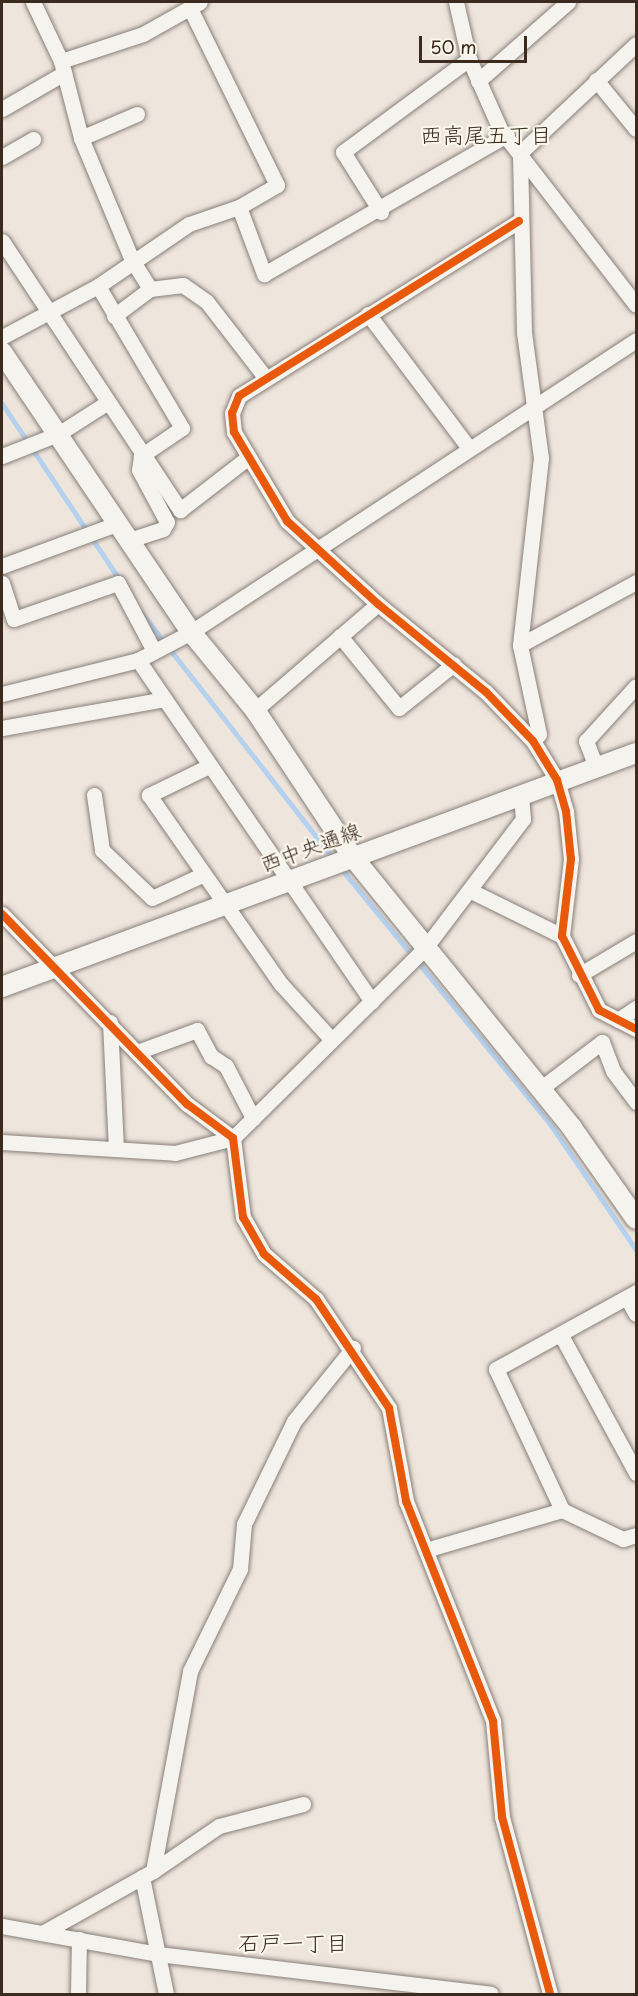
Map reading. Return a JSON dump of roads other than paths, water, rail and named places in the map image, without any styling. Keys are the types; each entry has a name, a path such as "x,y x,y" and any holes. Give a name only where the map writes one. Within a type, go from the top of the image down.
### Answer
{"street":[{"path":"33,2 62,67 81,138 132,260 150,289"},
{"path":"456,2 469,59 507,135 636,305"},
{"path":"478,81 568,2"},
{"path":"2,109 62,67 143,34 195,4 277,185 239,207 189,224 132,260 98,286 2,336"},
{"path":"532,741 539,734 520,645 541,458 536,406 524,332 519,221 520,153 636,44"},
{"path":"381,212 343,152 469,59"},
{"path":"596,80 636,129"},
{"path":"81,138 137,114"},
{"path":"239,207 264,274 381,212 507,135"},
{"path":"2,157 33,139"},
{"path":"519,221 265,377 239,396 232,413 246,459 287,521 318,544 378,604 454,664 532,741 557,780 571,859 562,936 579,975 599,1010 636,1029"},
{"path":"2,241 180,510 246,459"},
{"path":"114,316 150,289 183,285 207,302 265,377"},
{"path":"98,286 182,428 143,454 139,470 167,522 163,529 130,540"},
{"path":"368,314 469,448"},
{"path":"2,694 138,660 191,632 318,544 636,340"},
{"path":"2,352 191,632 255,710 352,856 540,1089 636,1215"},
{"path":"2,456 58,434 108,402"},
{"path":"2,566 119,523"},
{"path":"2,583 14,619 118,582 154,651"},
{"path":"520,645 636,582"},
{"path":"255,710 378,604"},
{"path":"340,636 399,708 454,664"},
{"path":"138,660 286,880 372,1002"},
{"path":"596,767 586,741 636,686"},
{"path":"2,728 164,699"},
{"name":"西中央通線","path":"2,987 557,780 636,755"},
{"path":"209,766 149,795 281,984 331,1039"},
{"path":"2,1142 175,1153 233,1138 425,948 523,819 521,794"},
{"path":"94,795 102,850 152,898 204,874"},
{"path":"470,890 562,936"},
{"path":"2,914 110,1022 187,1104 233,1138 243,1217 253,1236 264,1254 316,1299 352,1348 389,1408 406,1501 429,1549 493,1721 502,1817 550,1995"},
{"path":"579,975 636,941"},
{"path":"618,1020 636,1008"},
{"path":"110,1022 116,1148"},
{"path":"137,1052 197,1030 211,1056 226,1066 253,1118"},
{"path":"540,1089 602,1042 613,1071 636,1102"},
{"path":"636,1314 632,1295 562,1337 496,1369 562,1510 623,1539 636,1535"},
{"path":"562,1337 636,1473"},
{"path":"166,1995 158,1954 148,1874 190,1671 240,1569 244,1524 294,1421 352,1348"},
{"path":"429,1549 562,1510"},
{"path":"44,1932 148,1874 219,1826 303,1804"},
{"path":"2,1926 158,1954 445,1992 490,1995"},
{"path":"78,1995 79,1939"}],"waterway":[{"path":"2,403 120,580"},
{"path":"141,612 333,858"},
{"path":"340,867 551,1125 636,1249"}],"district":[{"name":"西高尾五丁目","path":"486,134"},
{"name":"石戸一丁目","path":"293,1942"}]}
